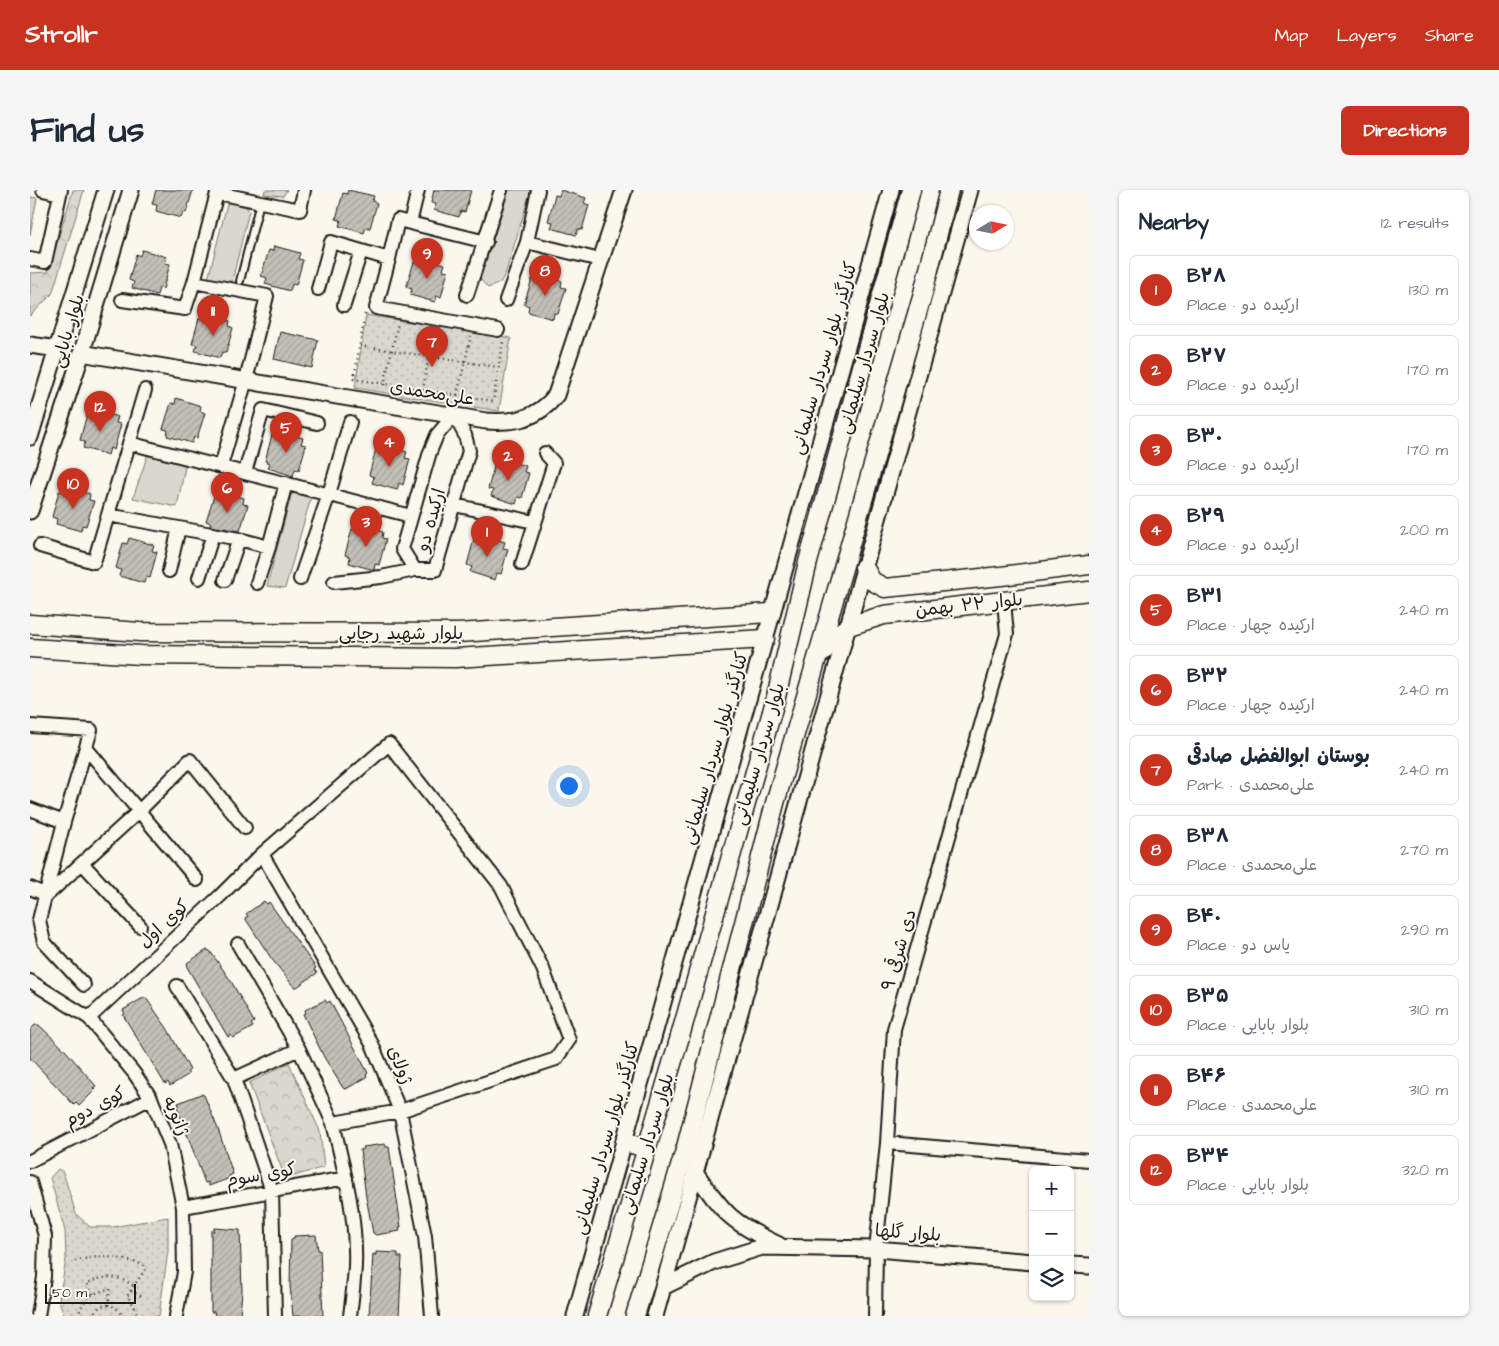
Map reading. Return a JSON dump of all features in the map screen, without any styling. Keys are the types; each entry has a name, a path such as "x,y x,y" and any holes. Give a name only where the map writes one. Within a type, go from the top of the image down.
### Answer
{"main road":[{"name":"بلوار سردار سلیمانی","path":"636,1316 686,1147 759,862 925,286 949,190"},
{"name":"بلوار سردار سلیمانی","path":"597,1316 775,702 808,562 889,274 908,191"},
{"name":"بلوار ۲۲ بهمن","path":"885,588 1089,565"},
{"path":"864,567 872,581 885,588 879,598 879,604 884,615"},
{"name":"بلوار ۲۲ بهمن","path":"849,626 884,615 1004,602 1089,590"},
{"name":"بلوار شهید رجایی","path":"30,624 140,632 458,633 771,613"},
{"path":"653,646 660,637 660,629 655,621"},
{"path":"818,658 836,636 849,626"},
{"name":"بلوار شهید رجایی","path":"30,648 141,655 455,658 765,639"},
{"path":"733,847 736,860 742,864 747,866 759,862"},
{"path":"717,904 726,894 731,892 743,899 747,908"},
{"path":"624,1142 645,1148"}],"street":[{"path":"30,259 45,262 61,192 42,190"},
{"name":"بلوار بابایی","path":"30,437 106,190"},
{"name":"بلوار بابایی","path":"30,510 131,190"},
{"path":"122,300 185,309 217,193 300,210 304,190"},
{"path":"410,223 418,190"},
{"path":"467,296 486,242 501,190"},
{"path":"506,300 528,242 538,190"},
{"name":"علی‌محمدی","path":"81,353 454,415 507,422 524,419 547,407 556,396 624,190"},
{"name":"کنارگذر بلوار سردار سلیمانی","path":"575,1316 891,190"},
{"path":"655,1316 748,989 787,838 925,359 970,190"},
{"path":"486,242 398,220 376,308 501,333"},
{"path":"318,289 331,242 389,259"},
{"path":"528,242 600,260"},
{"path":"344,305 361,251"},
{"path":"861,301 889,274"},
{"path":"194,282 267,296 246,380 221,466"},
{"path":"30,345 58,348"},
{"path":"40,546 94,562 145,390"},
{"path":"244,472 263,410 317,423"},
{"name":"ارکیده دو","path":"454,415 465,435 469,451 435,570 415,570 402,548 430,452 437,436 454,415"},
{"path":"300,579 329,494 350,422"},
{"path":"129,443 412,516"},
{"path":"522,564 554,463 545,453"},
{"path":"257,583 269,548 286,483"},
{"path":"454,505 534,522"},
{"path":"108,515 239,539 269,548"},
{"path":"169,571 179,528"},
{"path":"200,578 213,534"},
{"path":"224,580 239,539"},
{"path":"334,582 381,577 415,570"},
{"name":"۹ دی شرقی","path":"875,1316 876,1249 887,1144 894,1030 1007,634 1004,602"},
{"path":"30,726 91,730 64,822 39,920 44,942 84,985"},
{"name":"کوی اول","path":"89,1018 220,896 262,854 389,744 501,886 543,969 569,1040 556,1059 400,1111"},
{"path":"86,748 197,880"},
{"path":"47,894 138,812 190,760 245,828"},
{"path":"30,809 64,822"},
{"name":"ژولای","path":"262,854 372,1044 400,1111 425,1236 432,1316"},
{"path":"82,863 140,926"},
{"path":"30,888 47,894"},
{"path":"238,944 299,1049 333,1123 346,1178 355,1265 350,1316"},
{"name":"ژانویه","path":"30,981 89,1018 134,1073 150,1098 170,1144 183,1207 184,1272 176,1316"},
{"path":"177,986 234,1079 272,1191 274,1316"},
{"path":"234,1079 299,1049"},
{"name":"کوی دوم","path":"30,1161 150,1098"},
{"path":"333,1123 400,1111"},
{"path":"887,1144 1089,1160"},
{"name":"بلوار گلها","path":"695,1172 726,1214 746,1230 780,1246"},
{"name":"کوی سوم","path":"183,1207 346,1178"},
{"path":"30,1182 45,1236 44,1277 38,1316"},
{"name":"بلوار گلها","path":"663,1287 687,1274 739,1252 762,1247 876,1249 1029,1262"},
{"path":"1074,1265 1089,1266"}],"lane":[{"path":"240,281 260,202"}],"path":[{"path":"374,315 365,313 354,379 493,401 501,333"},
{"path":"384,385 399,319"},
{"path":"423,390 434,324"},
{"path":"457,395 472,330"},
{"path":"360,346 498,367"},
{"path":"75,1261 90,1257 113,1256 144,1265 145,1270 127,1296 138,1316"},
{"path":"93,1294 87,1283 111,1276 123,1279 134,1286"},
{"path":"78,1316 82,1304 93,1294 110,1289 108,1305"},
{"path":"131,1291 141,1296"},
{"path":"92,1316 98,1308 108,1305 117,1309 122,1316"}],"green space":[{"path":"73,190 84,190 52,294 30,316 30,273 48,272"},
{"path":"265,190 287,190 283,196 264,194"},
{"path":"509,190 531,190 506,272 500,283 488,288 480,279"},
{"path":"30,197 37,198 30,235"},
{"path":"228,200 245,205 249,211 231,285 208,279"},
{"path":"366,315 511,338 499,411 355,388"},
{"path":"148,454 186,462 177,507 133,498"},
{"path":"292,492 312,494 285,588 267,586"},
{"path":"289,1063 320,1131 324,1167 291,1177 284,1175 249,1083"},
{"path":"58,1169 63,1172 76,1214 90,1227 113,1227 168,1217 168,1251 159,1316 64,1316 59,1300 66,1259 65,1231 50,1178"}],"building":[{"path":"156,190 193,190 186,213 183,212 181,218 156,211 157,205 152,204"},
{"path":"348,190 374,196 372,201 377,203 370,228 366,227 364,233 339,226 341,220 336,219 343,193 347,194"},
{"path":"434,190 471,190 465,212 461,211 459,217 434,210 436,204 431,203"},
{"path":"561,190 586,198 584,203 589,205 582,230 578,229 576,235 551,228 553,222 548,221 555,195 559,196"},
{"path":"274,246 300,253 298,259 303,260 296,285 292,284 290,291 265,284 267,278 261,276 269,250 273,251"},
{"path":"142,250 167,257 165,263 170,264 163,289 159,288 157,295 132,288 134,282 129,280 136,254 140,256"},
{"path":"419,257 445,264 443,270 448,271 441,297 437,296 435,302 410,295 412,289 406,287 414,262 418,263"},
{"path":"537,274 562,281 561,287 566,288 558,314 554,313 553,319 528,312 529,306 524,304 532,279 536,280"},
{"path":"205,313 230,321 229,326 233,328 226,353 222,352 220,358 195,351 197,345 192,344 199,318 203,319"},
{"path":"280,332 318,340 312,368 274,359"},
{"path":"176,398 201,406 200,411 205,413 197,438 194,437 192,443 167,436 168,430 163,429 171,403 175,404"},
{"path":"93,410 118,417 116,423 121,424 114,450 110,448 108,455 83,448 85,442 80,440 87,414 91,415"},
{"path":"278,431 303,438 301,444 306,445 299,470 295,469 293,476 268,468 270,463 265,461 272,435 276,436"},
{"path":"382,445 407,452 405,458 410,459 403,485 399,483 397,490 372,483 374,477 369,475 376,449 380,451"},
{"path":"501,459 526,466 524,472 529,473 522,498 518,497 516,504 491,496 493,490 488,489 495,463 499,464"},
{"path":"65,487 90,494 89,500 94,501 86,526 82,525 81,531 56,524 57,519 52,517 59,491 63,492"},
{"path":"219,491 244,498 243,504 248,505 240,531 210,526 211,523 206,521 214,496 218,497"},
{"path":"358,525 383,532 382,538 386,539 379,565 375,564 374,570 349,563 350,557 345,555 352,529 356,531"},
{"path":"480,535 505,542 503,548 508,549 501,574 497,573 495,580 470,572 472,567 467,565 474,539 478,541"},
{"path":"129,538 154,545 152,551 157,552 150,578 146,577 144,583 119,576 121,570 116,568 123,543 127,544"},
{"path":"264,901 267,904 269,902 316,968 314,969 317,973 297,987 294,987 271,958 245,918 248,916 246,914"},
{"path":"207,950 210,951 231,981 254,1022 251,1024 253,1027 233,1038 231,1035 228,1037 187,967 187,963"},
{"path":"146,998 167,1028 190,1070 187,1072 189,1074 170,1086 168,1082 165,1084 123,1015 125,1014 123,1010"},
{"path":"325,1000 327,1003 330,1001 368,1073 366,1074 367,1077 346,1089 343,1088 324,1057 303,1014 306,1013 305,1010"},
{"path":"35,1025 39,1025 65,1050 96,1086 93,1088 95,1090 79,1106 76,1103 74,1105 30,1058 30,1030"},
{"path":"201,1094 204,1095 218,1129 233,1174 229,1176 230,1178 209,1186 208,1182 205,1183 177,1107 179,1106 178,1103"},
{"path":"385,1144 386,1147 389,1147 401,1227 399,1227 400,1231 376,1235 373,1233 366,1197 360,1150 364,1149 363,1147"},
{"path":"214,1228 240,1230 242,1291 240,1314 237,1314 237,1316 214,1316 215,1312 211,1312 211,1231 214,1231"},
{"path":"316,1235 318,1250 320,1250 323,1316 293,1316 290,1286 291,1239 294,1236"},
{"path":"376,1252 398,1253 398,1257 402,1257 399,1316 369,1316 373,1254 376,1255"}],"place":[{"name":"B۴۰","path":"427,279"},
{"name":"B۳۸","path":"545,296"},
{"name":"B۴۶","path":"213,336"},
{"name":"بوستان ابوالفضل صادقی","path":"432,367"},
{"name":"B۳۴","path":"100,432"},
{"name":"B۳۱","path":"286,453"},
{"name":"B۲۹","path":"389,467"},
{"name":"B۲۷","path":"508,481"},
{"name":"B۳۵","path":"73,509"},
{"name":"B۳۲","path":"227,513"},
{"name":"B۳۰","path":"366,547"},
{"name":"B۲۸","path":"487,557"}]}
